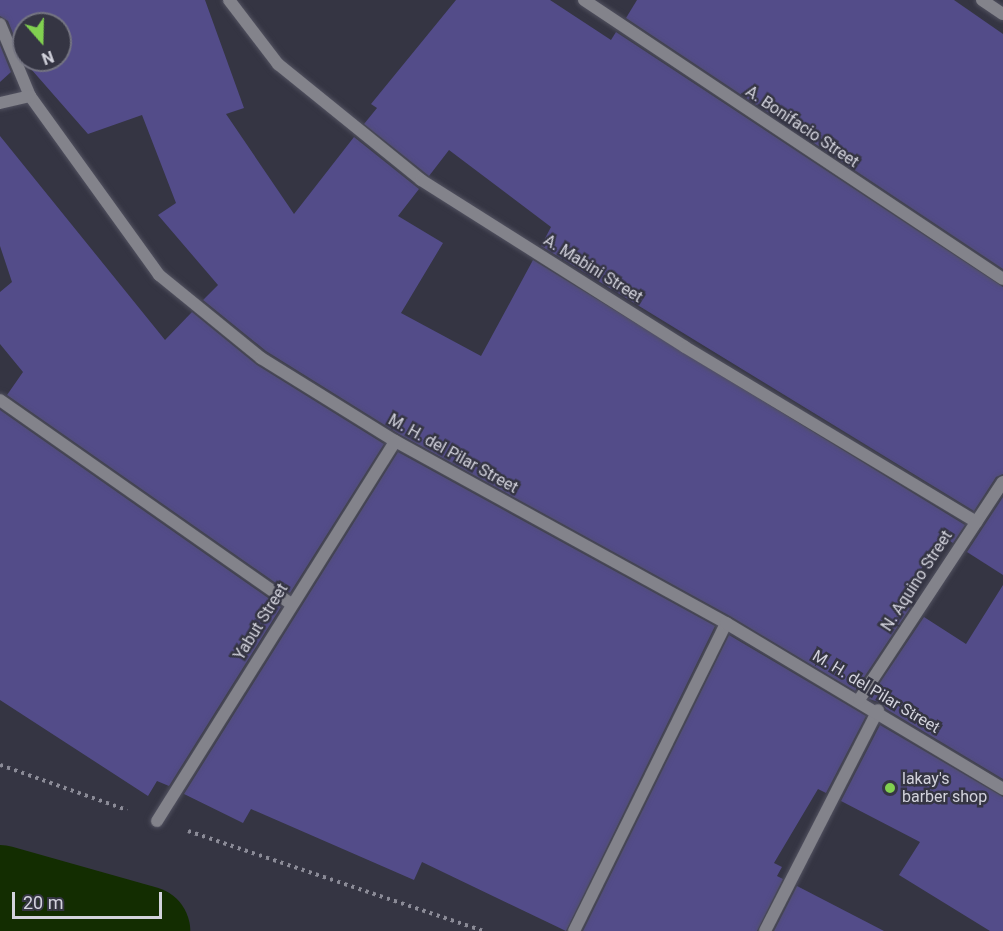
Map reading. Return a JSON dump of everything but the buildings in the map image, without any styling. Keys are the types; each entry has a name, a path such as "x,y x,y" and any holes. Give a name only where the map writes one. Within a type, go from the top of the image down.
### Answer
{"street":[{"name":"A. Mabini Street","path":"229,0 278,64 421,180 685,347 976,522"},
{"name":"A. Bonifacio Street","path":"584,0 1003,279"},
{"path":"982,0 1003,14"},
{"name":"M. H. del Pilar Street","path":"0,24 30,96 159,275 261,358 394,441 726,623 878,710 1003,789"},
{"path":"0,103 30,96"},
{"path":"0,400 291,604"},
{"name":"Yabut Street","path":"157,820 394,441"},
{"name":"N. Aquino Street","path":"859,700 1003,482"},
{"path":"574,931 726,623"},
{"path":"765,931 878,710"}],"path":[{"path":"0,765 483,931"}],"waterway":[{"path":"0,890 145,931"}],"place":[{"name":"lakay's barber shop","path":"890,788"}]}
